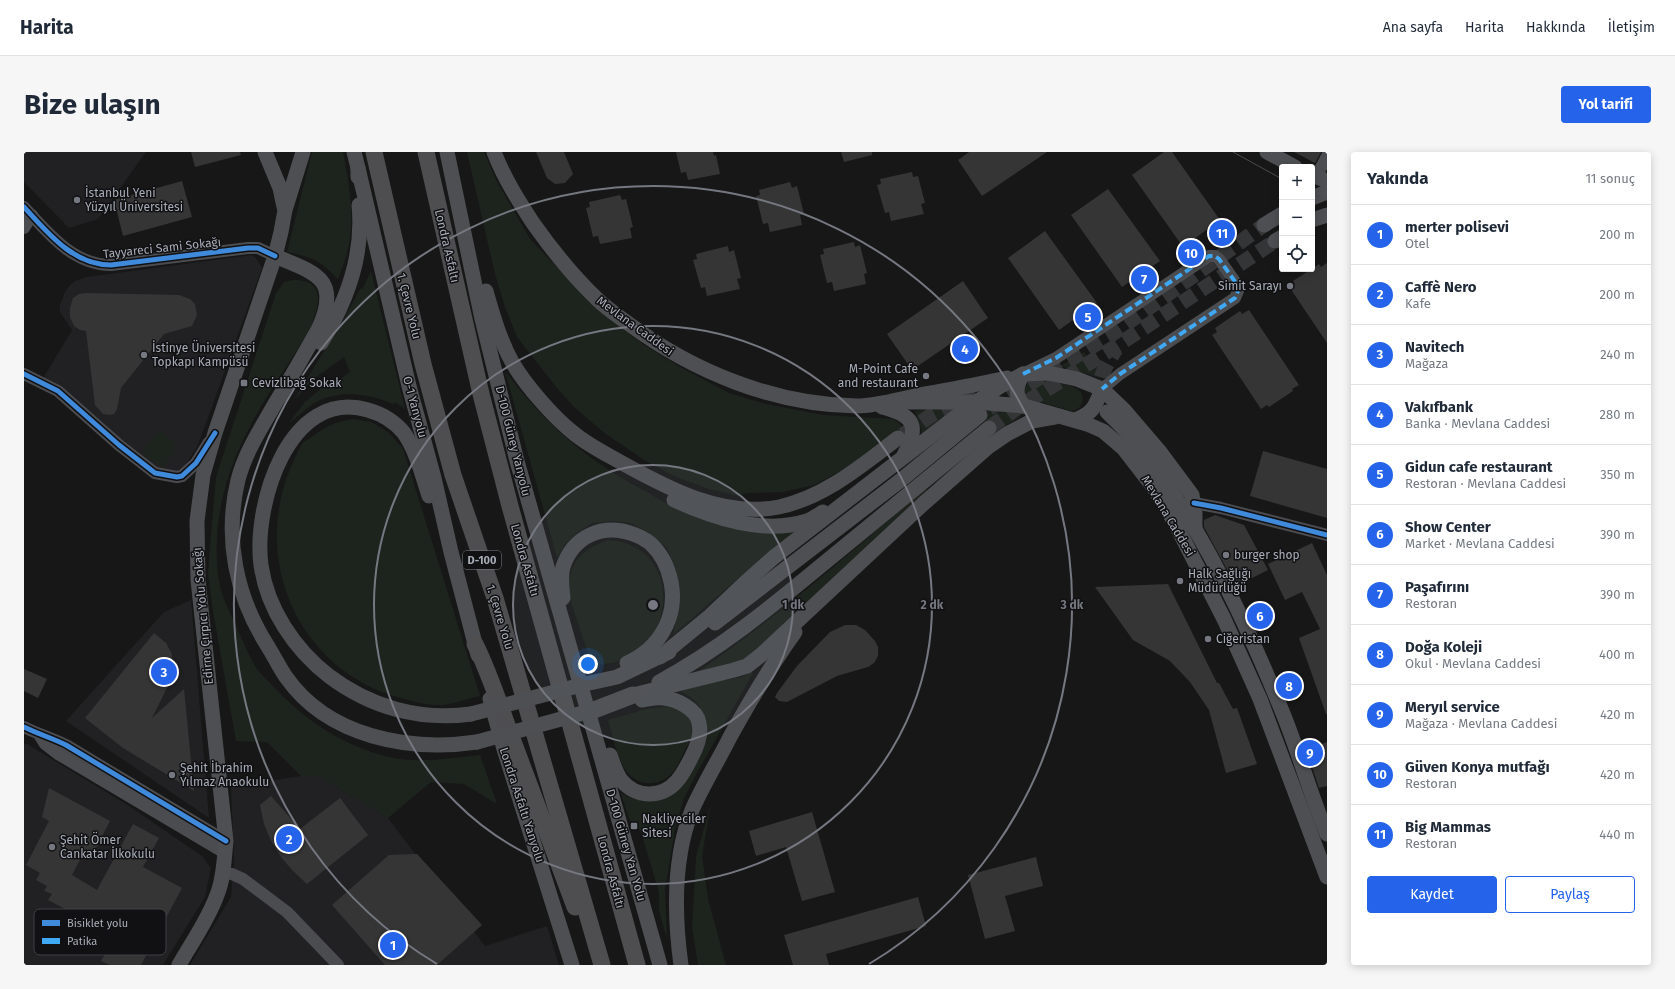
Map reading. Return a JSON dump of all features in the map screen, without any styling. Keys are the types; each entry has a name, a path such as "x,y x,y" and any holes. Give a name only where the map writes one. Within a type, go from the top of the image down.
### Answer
{"highway":[{"name":"1. Çevre Yolu","path":"374,152 420,349 453,475 496,598 600,965"},
{"name":"Londra Asfaltı","path":"426,152 481,394 510,506 637,965"},
{"path":"475,644 492,682 585,938 600,965"},
{"path":"593,718 633,695"}],"main road":[{"path":"276,402 300,374 322,341 345,299 358,254 360,230 358,168 354,152"},
{"name":"D-100 Güney Yanyolu","path":"447,152 494,370 517,461 565,631 593,718"},
{"name":"Mevlana Caddesi","path":"494,152 509,186 546,243 598,300 648,338 692,364 744,385 772,394 838,405 870,405 892,402 1023,374 1048,373 1077,379 1102,389"},
{"path":"1267,152 1289,164"},
{"path":"266,153 276,163 288,168 302,156"},
{"path":"266,153 280,188 285,210"},
{"name":"Edirne Çırpıcı Yolu Sokağı","path":"179,965 210,913 218,894 223,873 225,847 198,580 197,521 203,475 215,433 275,256 285,210 302,156"},
{"path":"451,167 479,260 500,338 513,363 534,392 556,417 574,434 624,473 676,500 721,518 757,526 791,524 808,520 874,481"},
{"name":"O-1 Yanyolu","path":"358,168 399,344 475,644"},
{"path":"1315,197 1327,192"},
{"path":"1315,219 1327,215"},
{"path":"1264,225 1279,216"},
{"path":"275,256 315,274 323,282 328,292 325,315 319,328 251,445 238,480 233,516 232,545 246,608 286,677 322,711 355,730 387,740 428,745 477,742 593,718 655,698 669,698 680,702 694,713 699,721 700,732 697,746 676,783 667,790 656,794 645,794 628,786 621,780 593,718"},
{"path":"1023,374 1018,382 1016,390 1020,402 1024,406"},
{"path":"660,657 710,616 774,557 903,458 978,408 1023,374"},
{"path":"1075,420 1086,416 1093,409 1102,389 1124,410 1160,452 1192,495 1194,503 1195,529"},
{"name":"Mevlana Caddesi","path":"892,402 978,408 1024,406 1058,417 1075,420 1103,432 1123,448 1154,488 1174,521 1224,620 1257,693 1327,877"},
{"path":"870,405 901,413 911,423 913,436 903,458"},
{"path":"451,552 442,532 414,452 403,432 386,417 362,408 335,409 320,414 306,422 293,438 273,478 265,503 261,531 261,564 265,582 276,613 301,650 324,672 343,687 362,698 384,706 415,714 441,716 470,714 617,677 660,657 706,630 901,480 978,408"},
{"name":"Mevlana Caddesi","path":"1107,412 1141,448 1195,529 1260,659 1283,712 1327,834"},
{"path":"633,695 747,666 814,607 923,504 988,447 1032,420 1058,417"},
{"path":"633,695 689,666 715,649 759,616 990,428"},
{"path":"591,446 653,480 694,497 727,507 758,510 779,507 798,501 839,482 898,438"},
{"path":"565,631 561,579 562,569 568,555 578,542 601,531 614,529 624,531 649,542 659,553 669,569 672,590 672,606 667,624 651,648 637,658 604,672 585,684"},
{"path":"681,965 677,924 677,880 680,854 692,810 739,720 786,644 814,607"},
{"name":"Londra Asfaltı Yanyolu","path":"475,644 504,749 572,965"},
{"name":"D-100 Güney Yan Yolu","path":"593,718 660,965"}],"street":[{"path":"1318,178 1327,156"},
{"path":"24,228 28,211"},
{"name":"Tayyareci Sami Sokağı","path":"28,211 68,249 86,261 98,265 111,265 248,248 258,248 275,256"},
{"path":"1023,374 1056,358 1209,256 1215,256 1219,259 1238,286 1238,291 1235,298 1120,374 1102,389"},
{"path":"24,374 58,391 119,445 155,472 177,477 182,476 196,463 215,433"},
{"path":"1194,503 1221,508 1327,535"},
{"path":"24,727 40,736 45,744 58,754 225,847"},
{"path":"223,873 232,874 243,879 287,912 338,965"}],"shaded area":[{"name":"İstanbul Yeni Yüzyıl Üniversitesi","path":"24,152 146,152 98,219 69,228 24,182"},
{"path":"312,152 343,152 351,201 351,231 344,262 338,279 315,260 287,252"},
{"path":"467,152 484,152 496,180 530,239 597,309 644,345 682,368 729,393 766,404 823,415 893,419 898,422 904,430 905,435 814,485 783,492 747,493 738,496 709,489 674,476 644,460 603,432 573,406 517,337 505,307 495,274"},
{"name":"İstinye Üniversitesi Topkapı Kampüsü","path":"252,255 256,258 262,268 197,447 180,473 158,469 42,380 72,330 60,312 60,305 65,292 75,281 87,277"},
{"path":"371,271 405,409 395,402 393,404 376,398 357,394 338,395 316,402 289,423 304,403 332,379 333,384 350,372 344,357 315,378 294,400 345,317 360,289 363,288"},
{"path":"293,280 310,283 315,287 318,298 316,313 313,321 315,323 274,385 249,427 230,472 221,506 217,545 218,575 225,602 252,661 257,668 284,697 311,720 325,730 356,746 389,757 423,760 480,755 497,804 464,784 431,782 388,818 318,776 301,776 267,742 236,741 208,575 216,477 276,293 284,282"},
{"path":"1084,352 1094,367 1103,363 1109,374 1103,379 1061,366"},
{"path":"505,371 536,408 569,440 606,468 666,503 695,513 800,529 735,581 673,635 679,604 676,570 667,548 648,532 630,523 613,521 592,523 578,532 565,544 557,558"},
{"path":"1042,381 1076,388 1083,397 1082,403 1077,409 1072,411 1029,399 1024,392 1027,384"},
{"path":"978,408 1023,413 1020,417 995,432"},
{"path":"940,409 952,410 921,436 921,429 915,411"},
{"path":"353,419 371,422 388,432 403,449 480,696 445,705 429,705 394,696 361,682 334,662 311,638 294,610 282,579 277,546 279,511 287,477 304,442 331,425"},
{"path":"160,431 172,440 175,448 163,468 148,458 143,451 153,437"},
{"path":"926,488 928,491 748,657 739,662 699,671 786,606"},
{"path":"609,540 625,543 638,549 656,568 661,581 663,595 662,609 658,624 650,641 644,647 622,660 592,665 569,596 570,576 577,560 583,554 590,548"},
{"path":"191,600 209,818 66,721 164,612"},
{"path":"751,672 753,673 684,798 675,829 665,890 667,939 659,911 659,892 641,832 629,819 621,793 633,799 644,801 650,801 668,795 705,718 701,708 696,702 680,691 725,679 742,677"},
{"path":"668,706 682,712 688,717 693,727 691,738 676,768 665,779 652,783 639,781 627,772 623,766 615,747 608,720 646,709"},
{"path":"24,744 27,744 129,806 202,856 211,868 205,897 163,965 24,965"},
{"path":"301,776 318,776 388,818 485,946 547,926 559,965 190,965 231,897 234,860 231,787"},
{"path":"711,803 702,856 708,899 726,965 698,965 692,927 696,857"}],"building":[{"path":"191,152 240,152 241,155 195,167"},
{"path":"536,152 564,152 573,174 565,183 555,184 547,178"},
{"path":"676,152 713,152 714,156 716,155 720,174 688,180 686,172 681,173"},
{"path":"841,152 872,152 872,155 844,162"},
{"path":"969,152 1047,152 982,196 958,160"},
{"path":"1164,152 1172,152 1220,220 1183,247 1132,175"},
{"path":"1294,152 1321,152 1315,163"},
{"path":"912,172 913,177 918,176 925,203 921,204 924,214 891,221 889,212 885,213 877,185 881,184 880,179"},
{"path":"182,181 192,217 123,236 114,200"},
{"path":"790,182 792,188 797,186 804,214 800,215 802,225 770,232 768,223 763,224 756,196 760,195 759,190"},
{"path":"1108,189 1160,261 1122,287 1071,215"},
{"path":"620,195 622,200 626,199 633,227 630,228 632,238 600,244 598,236 593,237 586,208 590,207 589,202"},
{"path":"1045,231 1097,303 1059,330 1008,258"},
{"path":"854,242 855,247 860,245 867,273 864,274 866,284 834,291 832,282 827,283 820,255 824,254 823,249"},
{"path":"728,246 729,252 734,250 741,278 737,279 740,289 707,296 705,287 701,288 693,260 697,259 696,254"},
{"path":"1327,263 1327,343 1290,288 1295,284 1293,281 1307,272 1315,272 1315,267 1319,264 1321,267"},
{"path":"963,281 988,318 912,370 887,334"},
{"path":"79,294 179,295 190,299 195,304 197,315 192,326 164,334 121,388 117,409 114,414 110,415 103,414 95,405 86,331 80,330 74,326 70,317 70,308 73,298"},
{"path":"1249,310 1299,385 1292,389 1293,391 1269,407 1267,405 1261,409 1212,335 1217,332 1215,328 1240,311 1242,314"},
{"path":"1263,451 1327,469 1327,518 1250,496"},
{"path":"1215,515 1244,525 1268,570 1236,586 1204,527 1204,520"},
{"path":"1312,543 1327,575 1327,714 1299,638 1320,629 1302,592 1285,600 1268,564"},
{"path":"1168,584 1217,683 1219,683 1233,709 1237,708 1257,764 1226,773 1209,710 1190,682 1170,661 1133,640 1095,587"},
{"path":"845,625 856,625 865,630 875,641 878,647 878,656 874,663 868,667 837,676 787,702 779,701 775,697 777,693 797,666 830,632"},
{"path":"154,633 166,643 172,654 173,676 152,718 184,689 194,791 123,748 85,718"},
{"path":"24,669 47,679 38,698 24,691"},
{"path":"1327,742 1327,786 1319,788 1306,749"},
{"path":"49,788 110,821 93,854 85,850 72,875 97,890 133,824 159,838 143,867 182,888 166,918 166,909 65,909 48,900 52,894 44,891 47,886 36,880 40,873 26,865 49,821 42,817"},
{"path":"271,796 300,829 340,798 368,835 307,884 281,857 271,841 264,824 260,805"},
{"path":"812,812 835,892 802,901 786,847 756,856 749,831"},
{"path":"417,854 482,925 437,965 385,965 332,905 389,855"},
{"path":"1036,857 1043,886 1005,896 1015,931 985,939 968,875"},
{"path":"918,897 926,926 826,954 829,965 793,965 784,935"},
{"path":"104,955 146,955 141,965 110,965 101,961"}],"tunnel":[{"path":"989,408 1111,335 1264,225"},
{"path":"989,428 1014,410 1118,345 1275,241"},
{"path":"1101,400 1101,379 1116,349"},
{"path":"903,435 933,414 993,383"}],"tram line":[{"path":"1233,152 1279,177"},
{"path":"1315,195 1327,200"}],"marked path":[{"path":"1023,374 1056,358 1209,256 1215,256 1219,259 1238,286 1238,291 1235,298 1120,374 1102,389"}],"cycle path":[{"path":"24,207 62,246 73,254 97,264 111,265 248,248 258,248 275,256"},
{"path":"24,374 58,391 119,445 155,473 177,477 182,476 196,463 215,433"},
{"path":"1194,503 1221,508 1327,535"},
{"path":"24,727 66,745 226,841"}],"place":[{"name":"İstanbul Yeni Yüzyıl Üniversitesi","path":"77,200"},
{"name":"Big Mammas","path":"1222,233"},
{"name":"Güven Konya mutfağı","path":"1191,253"},
{"name":"Paşafırını","path":"1144,279"},
{"name":"Simit Sarayı","path":"1290,286"},
{"name":"Gidun cafe restaurant","path":"1088,317"},
{"name":"Vakıfbank","path":"965,349"},
{"name":"İstinye Üniversitesi Topkapı Kampüsü","path":"144,355"},
{"name":"M-Point Cafe and restaurant","path":"926,376"},
{"name":"Cevizlibağ Sokak","path":"244,383"},
{"name":"burger shop","path":"1226,555"},
{"name":"Halk Sağlığı Müdürlüğü","path":"1180,581"},
{"name":"Show Center","path":"1260,616"},
{"name":"Ciğeristan","path":"1208,639"},
{"name":"Navitech","path":"164,672"},
{"name":"Doğa Koleji","path":"1289,686"},
{"name":"Meryıl service","path":"1310,753"},
{"name":"Şehit İbrahim Yılmaz Anaokulu","path":"172,775"},
{"name":"Nakliyeciler Sitesi","path":"634,826"},
{"name":"Caffè Nero","path":"289,839"},
{"name":"Şehit Ömer Cankatar İlkokulu","path":"52,847"},
{"name":"merter polisevi","path":"393,945"}]}
